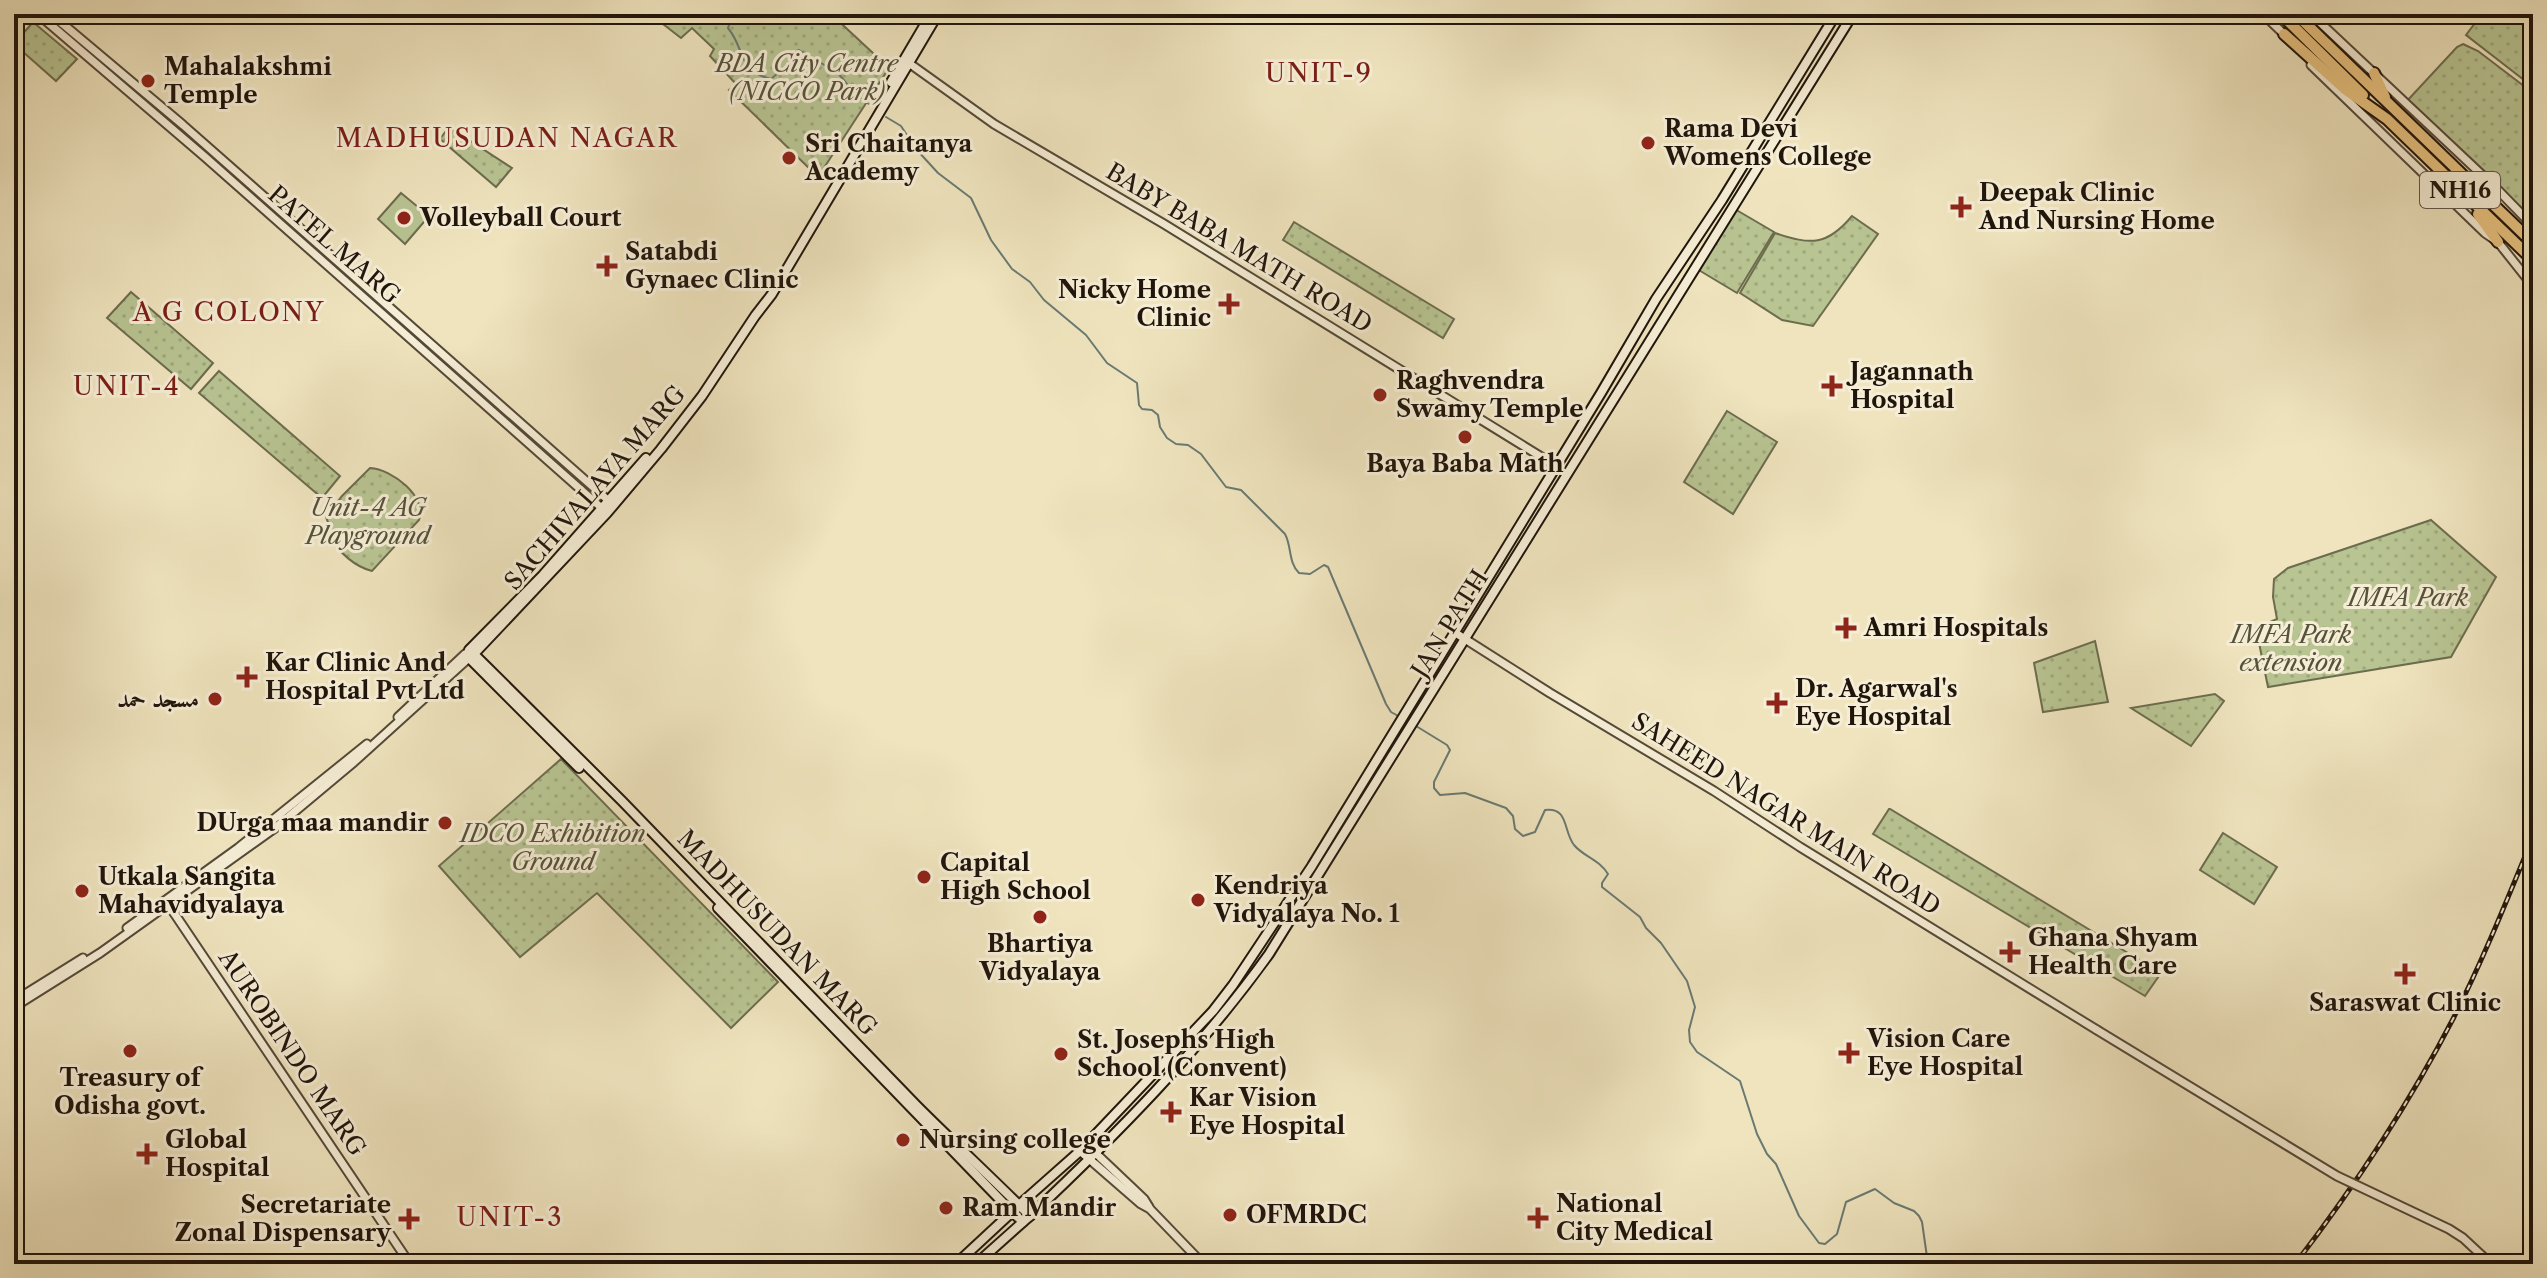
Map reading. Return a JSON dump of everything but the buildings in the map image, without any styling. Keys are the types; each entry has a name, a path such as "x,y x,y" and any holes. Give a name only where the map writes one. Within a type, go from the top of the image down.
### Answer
{"highway":[{"name":"NH16","path":"2281,14 2533,260"},
{"name":"NH16","path":"2296,14 2369,76 2387,102 2533,243"},
{"path":"2284,34 2346,90 2387,119"},
{"path":"2461,192 2498,242"}],"main road":[{"path":"14,19 19,14"},
{"name":"SACHIVALAYA MARG","path":"469,654 608,507 702,396 772,294 931,14"},
{"name":"SACHIVALAYA MARG","path":"906,62 938,14"},
{"name":"JAN PATH","path":"956,1264 1083,1147 1213,1011 1233,985 1305,876 1656,299 1722,200 1836,14"},
{"name":"JAN PATH","path":"976,1264 1094,1156 1239,996 1269,954 1853,14"},
{"name":"MADHUSUDAN MARG","path":"469,654 622,801 1026,1219"}],"street":[{"name":"PATEL MARG","path":"38,14 608,507"},
{"name":"PATEL MARG","path":"51,14 183,125 608,507"},
{"path":"2263,14 2320,74 2498,242 2533,286"},
{"path":"2311,14 2369,76 2497,189 2533,226"},
{"name":"BABY BABA MATH ROAD","path":"906,62 994,124 1189,239 1556,466"},
{"name":"SAHEED NAGAR MAIN ROAD","path":"1454,632 2337,1176 2449,1229 2491,1264"},
{"name":"SACHIVALAYA MARG","path":"14,1004 100,953 275,828 354,762 469,654"},
{"name":"SACHIVALAYA MARG","path":"14,1004 97,950 238,848 349,759 469,654"},
{"name":"AUROBINDO MARG","path":"168,904 410,1264"},
{"path":"1083,1147 1144,1199 1203,1264"}],"green space":[{"name":"BDA City Centre (NICCO Park)","path":"650,14 831,14 889,68 818,177 729,90 736,84 710,56 714,49 692,28 681,38"},
{"path":"2482,14 2533,14 2533,87 2466,35"},
{"path":"33,22 77,59 56,81 14,44"},
{"path":"2463,44 2478,51 2533,93 2533,223 2406,102"},
{"path":"449,127 512,168 496,187 440,139"},
{"name":"Volleyball Court","path":"401,193 429,216 405,244 378,219"},
{"path":"1733,208 1774,232 1737,293 1697,269"},
{"path":"1852,216 1878,234 1813,326 1782,320 1740,293 1775,233 1799,240 1818,240 1834,233"},
{"path":"1294,222 1454,319 1443,338 1283,240"},
{"path":"131,292 213,363 191,389 107,318"},
{"path":"219,371 340,476 322,498 199,393"},
{"path":"1727,411 1777,442 1733,514 1684,482"},
{"name":"Unit-4 AG Playground","path":"370,468 398,479 413,494 420,511 419,520 372,571 354,563 338,548 326,517"},
{"name":"IMFA Park","path":"2431,520 2496,577 2451,657 2268,687 2256,628 2277,619 2274,579 2288,568"},
{"path":"2095,641 2108,702 2043,712 2034,663"},
{"path":"2215,694 2224,701 2191,746 2131,708"},
{"name":"IDCO Exhibition Ground","path":"561,759 778,982 731,1028 597,893 520,957 439,866"},
{"path":"1889,809 2161,973 2145,996 1873,834"},
{"path":"2223,833 2277,867 2254,904 2200,870"}],"waterway":[{"path":"729,14 728,28 752,71 771,79 793,60 793,53 799,50 838,73 855,94 869,104"},
{"path":"886,117 901,126 916,149 938,173 971,198 991,240 1012,269 1086,335 1107,363 1137,383 1139,405 1158,415 1160,427 1167,438 1176,444 1188,445 1201,454 1226,487 1241,490 1285,534 1293,564 1299,573 1310,574 1324,565 1328,567 1386,704 1391,712 1400,717"},
{"path":"1416,726 1450,750 1434,782 1434,788 1440,795 1465,793 1506,808 1513,816 1515,829 1523,836 1535,832 1545,810 1558,812 1574,845 1605,869 1608,874 1602,887 1640,917 1687,981 1695,1007 1689,1030 1690,1042 1697,1052 1740,1081 1757,1134 1776,1164 1799,1216 1819,1243 1825,1244 1837,1234 1846,1202 1875,1189 1919,1216 1928,1264"}],"railway":[{"path":"2295,1264 2380,1144 2437,1049 2475,972 2533,837"}],"place":[{"name":"Mahalakshmi Temple","path":"148,81"},
{"name":"Rama Devi Womens College","path":"1648,143"},
{"name":"Sri Chaitanya Academy","path":"789,158"},
{"name":"Deepak Clinic And Nursing Home","path":"1961,207"},
{"name":"Volleyball Court","path":"404,218"},
{"name":"Satabdi Gynaec Clinic","path":"607,266"},
{"name":"Nicky Home Clinic","path":"1229,304"},
{"name":"Jagannath Hospital","path":"1832,386"},
{"name":"Raghvendra Swamy Temple","path":"1380,395"},
{"name":"Baya Baba Math","path":"1465,437"},
{"name":"Amri Hospitals","path":"1846,628"},
{"name":"Kar Clinic And Hospital Pvt Ltd","path":"247,677"},
{"name":"مسجد حمد","path":"215,699"},
{"name":"Dr. Agarwal's Eye Hospital","path":"1777,703"},
{"name":"DUrga maa mandir","path":"445,823"},
{"name":"Capital High School","path":"924,877"},
{"name":"Utkala Sangita Mahavidyalaya","path":"82,891"},
{"name":"Kendriya Vidyalaya No. 1","path":"1198,900"},
{"name":"Bhartiya Vidyalaya","path":"1040,917"},
{"name":"Ghana Shyam Health Care","path":"2010,952"},
{"name":"Saraswat Clinic","path":"2405,974"},
{"name":"Treasury of Odisha govt.","path":"130,1051"},
{"name":"Vision Care Eye Hospital","path":"1849,1053"},
{"name":"St. Josephs High School (Convent)","path":"1061,1054"},
{"name":"Kar Vision Eye Hospital","path":"1171,1112"},
{"name":"Nursing college","path":"903,1140"},
{"name":"Global Hospital","path":"147,1154"},
{"name":"Ram Mandir","path":"946,1208"},
{"name":"OFMRDC","path":"1230,1215"},
{"name":"National City Medical","path":"1538,1218"},
{"name":"Secretariate Zonal Dispensary","path":"409,1219"}],"district":[{"name":"UNIT-9","path":"1319,73"},
{"name":"MADHUSUDAN NAGAR","path":"507,138"},
{"name":"A G COLONY","path":"229,312"},
{"name":"UNIT-4","path":"127,386"},
{"name":"UNIT-3","path":"510,1217"}],"park label":[{"name":"IMFA Park extension","path":"2291,649"}]}
